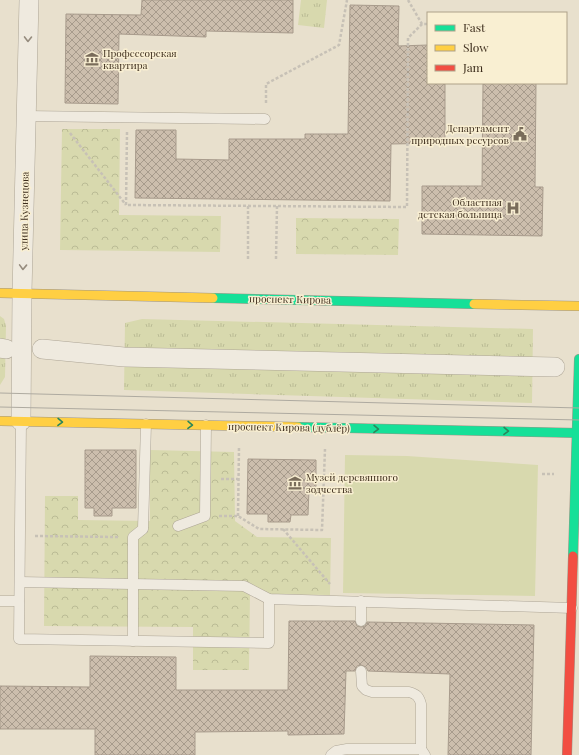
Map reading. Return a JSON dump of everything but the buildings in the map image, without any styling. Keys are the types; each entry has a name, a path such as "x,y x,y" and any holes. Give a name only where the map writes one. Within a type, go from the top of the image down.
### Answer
{"street":[{"name":"улица Кузнецова","path":"21,421 28,0"},
{"name":"проспект Кирова","path":"0,292 549,304 579,306"},
{"path":"42,349 124,356 555,367"},
{"path":"567,755 578,433 579,360"},
{"name":"проспект Кирова (дублёр)","path":"0,421 578,433"}],"lane":[{"path":"26,116 266,119"},
{"path":"21,421 19,640 269,643 269,599"},
{"path":"133,641 133,537 143,529 146,424"},
{"path":"178,526 205,516 206,425"},
{"path":"20,582 244,586 269,599 572,608"},
{"path":"0,601 19,601"},
{"path":"361,601 361,622"},
{"path":"331,755 336,751 347,749 423,752 421,704 419,697 409,692 372,692 366,690 362,686 361,671"}],"path":[{"path":"266,84 339,45 347,0"},
{"path":"408,0 422,24"},
{"path":"126,205 407,208 408,38 422,24 427,24"},
{"path":"66,129 126,205"},
{"path":"126,205 127,129"},
{"path":"248,206 248,259"},
{"path":"276,259 277,206"},
{"path":"238,516 239,445"},
{"path":"205,516 238,516 259,529 322,530 325,446"},
{"path":"542,474 558,474"},
{"path":"282,529 344,601"},
{"path":"20,536 133,537"}],"green space":[{"path":"301,0 327,0 324,28 298,25"},
{"path":"62,129 120,129 119,215 221,216 220,252 60,250"},
{"path":"296,218 399,219 398,255 296,254"},
{"path":"0,316 4,319 6,326 5,377 0,385"},
{"path":"142,319 533,329 532,403 124,390 125,323"},
{"path":"150,450 234,452 235,521 257,537 331,538 330,595 250,594 249,670 193,670 193,627 44,626 45,496 78,496 78,520 150,521"},
{"path":"345,455 407,456 538,465 535,596 343,593"}],"tram line":[{"path":"0,393 579,408"},
{"path":"0,407 579,420"}],"traffic: fast":[{"path":"213,298 474,304"},
{"path":"573,556 579,359"},
{"path":"298,427 579,433"}],"traffic: slow":[{"path":"0,293 213,298"},
{"path":"474,304 579,306"},
{"path":"0,421 298,427"}],"traffic: jam":[{"path":"567,755 573,556"}],"place":[{"name":"Профессорская квартира","path":"92,59"},
{"name":"Департамент природных ресурсов","path":"520,134"},
{"name":"Областная детская больница","path":"513,208"},
{"name":"Музей деревянного зодчества","path":"295,483"}]}
